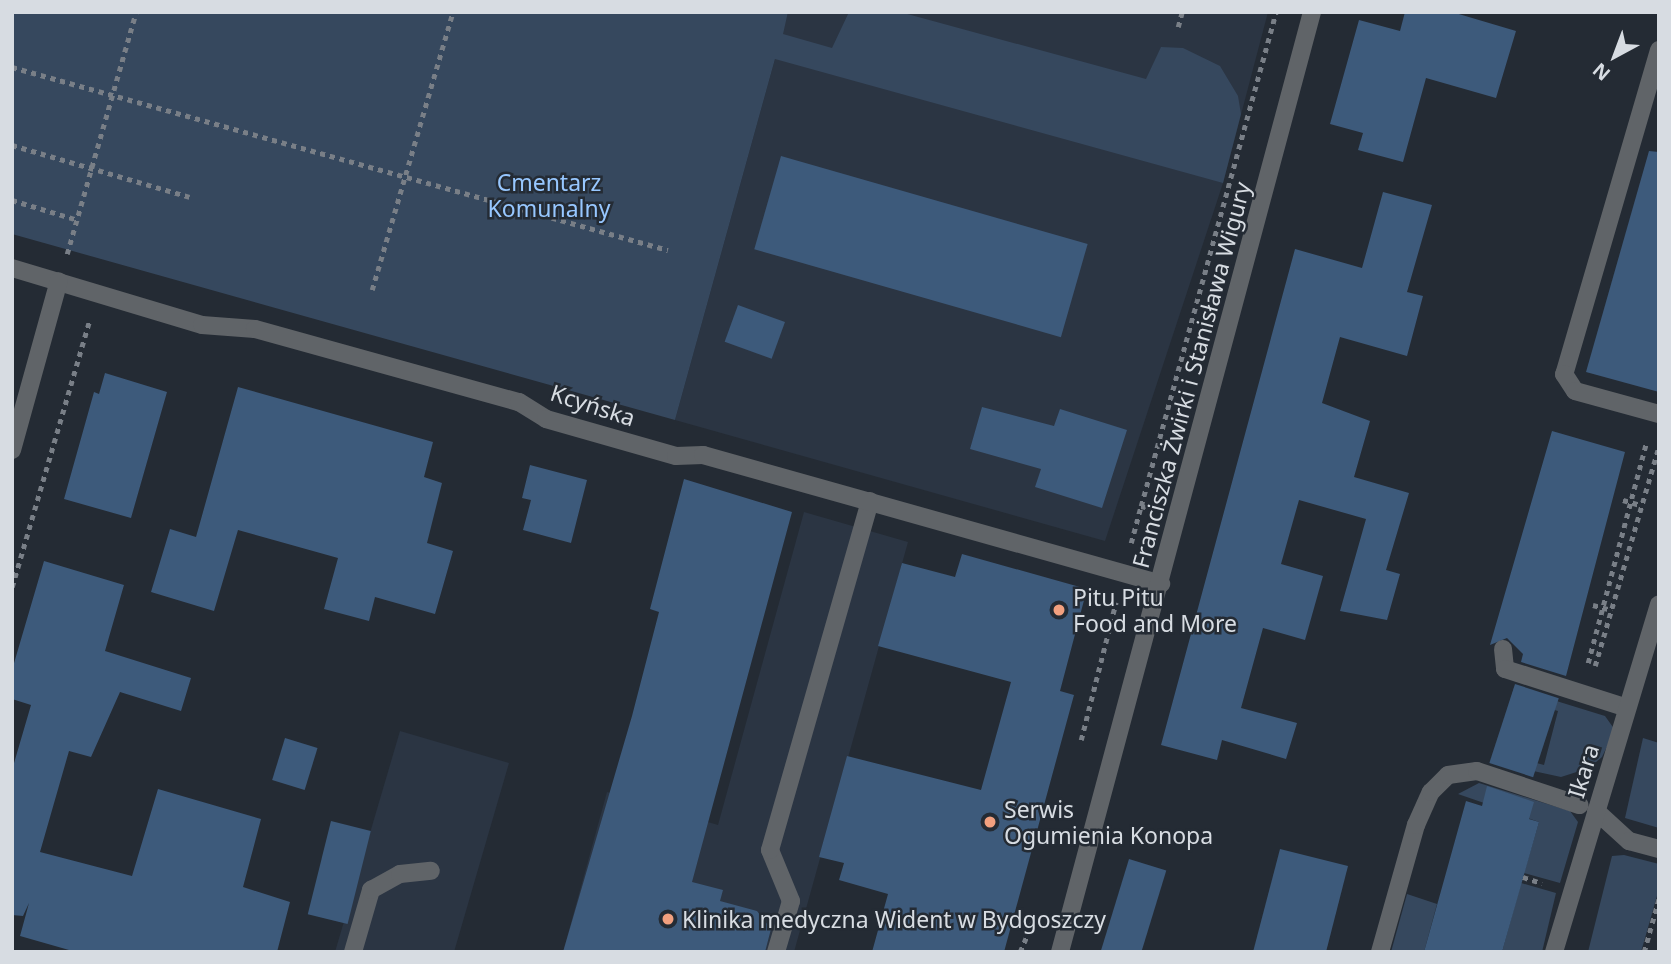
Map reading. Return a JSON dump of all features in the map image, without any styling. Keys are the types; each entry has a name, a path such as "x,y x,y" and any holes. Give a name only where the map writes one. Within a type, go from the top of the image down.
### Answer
{"street":[{"name":"Franciszka Żwirki i Stanisława Wigury","path":"1060,952 1161,584 1312,12"},
{"path":"1659,50 1564,374 1575,391 1659,414"},
{"name":"Kcyńska","path":"12,268 202,325 255,329 519,402 545,419 676,456 703,455 1161,584"},
{"path":"12,450 59,281"},
{"path":"776,952 792,901 770,850 870,501"},
{"name":"Ikara","path":"1555,952 1587,808 1628,708 1659,604"},
{"path":"1503,649 1505,668 1628,708"},
{"path":"1380,952 1416,825 1431,792 1448,775 1477,771 1587,808 1629,841 1659,849"},
{"path":"353,952 371,890 400,874 431,871"}],"path":[{"path":"59,281 136,12"},
{"path":"372,290 453,12"},
{"path":"1178,27 1182,12"},
{"path":"1141,506 1276,12"},
{"path":"12,67 668,250"},
{"path":"12,145 190,197"},
{"path":"12,200 75,219"},
{"path":"12,587 98,294"},
{"path":"1585,673 1633,502 1646,444"},
{"path":"1592,676 1659,445"},
{"path":"1623,500 1641,505"},
{"path":"1078,752 1123,572"},
{"path":"1594,605 1612,610"},
{"path":"1644,952 1659,898"},
{"path":"1020,952 1035,914"}],"shaded area":[{"path":"788,12 1268,12 1223,183 1105,541 675,420"},
{"path":"804,512 908,542 794,952 563,952 607,792 718,825"},
{"path":"400,731 509,763 454,952 335,952"}],"green space":[{"name":"Cmentarz Komunalny","path":"12,12 788,12 783,34 832,48 849,12 900,12 1146,79 1161,47 1183,48 1220,66 1238,96 1241,114 1223,183 775,59 675,420 12,234"},
{"path":"1514,688 1605,716 1615,730 1602,757 1589,768 1561,777 1497,763 1499,753 1544,765 1558,711 1511,698"},
{"path":"1643,738 1659,743 1659,828 1625,818"},
{"path":"1479,783 1570,811 1578,822 1560,883 1524,873 1539,822 1458,794"},
{"path":"1624,855 1659,864 1659,889 1641,952 1588,952 1612,856"},
{"path":"1521,883 1556,893 1542,952 1502,952"},
{"path":"1407,894 1437,904 1424,952 1391,952"}],"building":[{"path":"1405,12 1452,12 1516,31 1496,98 1426,78 1403,162 1358,150 1363,133 1330,124 1359,20 1400,31"},
{"path":"1649,151 1659,152 1659,392 1586,372"},
{"path":"781,156 1088,244 1061,337 754,249"},
{"path":"1383,192 1432,205 1407,292 1423,296 1407,356 1340,337 1322,403 1370,421 1354,477 1409,493 1386,570 1400,574 1387,620 1340,611 1366,519 1299,500 1281,564 1323,576 1305,640 1263,628 1241,708 1297,723 1286,759 1222,740 1217,760 1161,745 1295,249 1362,268"},
{"path":"738,305 785,322 772,359 725,342"},
{"path":"105,373 167,392 131,518 64,499 94,392 99,394"},
{"path":"238,387 433,442 424,477 442,483 427,543 453,551 435,614 375,597 369,621 324,609 338,558 238,530 214,611 151,592 170,529 196,537"},
{"path":"982,407 1054,426 1060,409 1127,430 1102,508 1035,487 1041,469 970,449"},
{"path":"1552,431 1625,452 1566,676 1521,662 1523,654 1507,638 1490,645"},
{"path":"530,465 587,480 571,543 523,530 531,500 522,498"},
{"path":"684,479 792,512 692,882 723,890 720,901 757,911 771,929 765,952 563,952 632,716 659,612 650,609"},
{"path":"962,554 1087,589 1060,691 1074,695 1004,952 872,952 888,894 839,880 844,863 819,857 847,756 981,790 1011,682 878,646 902,563 955,577"},
{"path":"44,561 124,585 105,651 191,678 181,711 120,692 91,757 69,751 40,852 132,876 158,789 261,819 243,887 290,902 277,952 76,952 20,936 29,903 23,916 12,915 12,770 31,705 12,699 12,670"},
{"path":"1515,684 1559,698 1533,777 1489,763"},
{"path":"285,738 318,748 305,790 272,780"},
{"path":"1487,786 1534,802 1529,819 1539,822 1502,952 1424,952 1466,801 1482,806"},
{"path":"331,821 371,831 348,924 308,914"},
{"path":"1280,849 1348,866 1326,952 1253,952"},
{"path":"1129,859 1166,870 1141,952 1101,951"}],"place":[{"name":"Pitu Pitu Food and More","path":"1059,610"},
{"name":"Serwis Ogumienia Konopa","path":"990,822"},
{"name":"Klinika medyczna Wident w Bydgoszczy","path":"668,919"}]}
